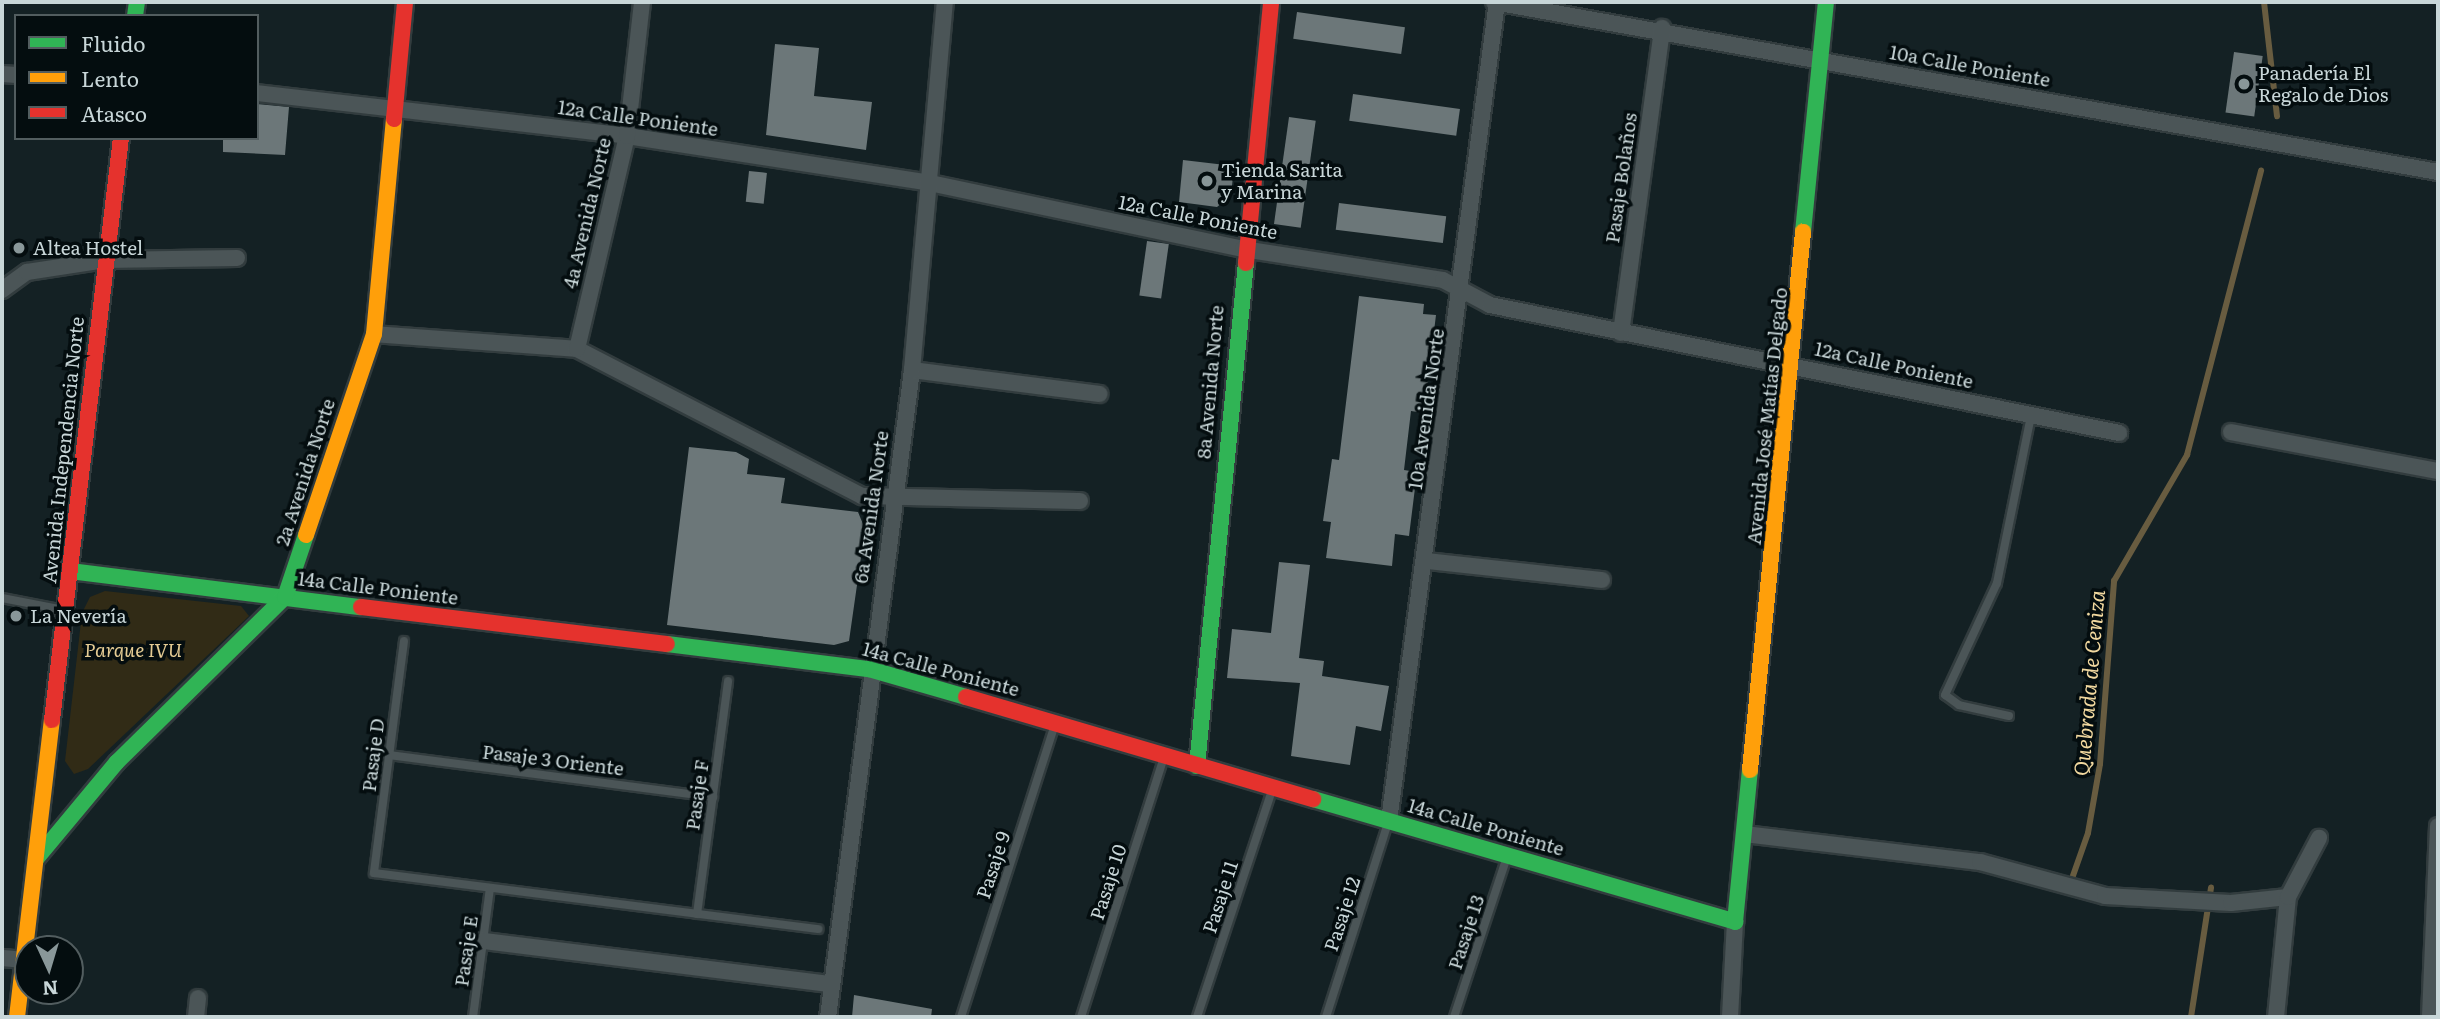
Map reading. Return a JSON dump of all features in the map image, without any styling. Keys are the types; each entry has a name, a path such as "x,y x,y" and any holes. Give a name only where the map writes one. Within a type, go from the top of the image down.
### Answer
{"street":[{"name":"2a Avenida Norte","path":"37,858 117,762 285,597 374,334 405,2"},
{"name":"4a Avenida Norte","path":"577,349 627,136 642,2"},
{"name":"6a Avenida Norte","path":"828,1017 869,669 912,370 945,2"},
{"name":"8a Avenida Norte","path":"1197,766 1243,249 1271,2"},
{"name":"10a Calle Poniente","path":"1496,2 1662,28 1822,61 2438,172"},
{"name":"10a Avenida Norte","path":"1389,821 1427,562 1496,2"},
{"name":"Avenida José Matías Delgado","path":"1735,922 1795,365 1826,2"},
{"name":"Pasaje Bolaños","path":"1621,333 1662,28"},
{"name":"12a Calle Poniente","path":"259,93 395,106 627,136 930,183 1243,249 1459,288 1490,305 2119,433"},
{"name":"Avenida Independencia Norte","path":"27,935 121,140"},
{"path":"2,290 27,272 105,260 237,258"},
{"path":"374,334 577,349 842,489 892,500 1080,501"},
{"path":"912,370 1100,394"},
{"path":"2231,432 2438,471"},
{"path":"1427,562 1602,580"},
{"name":"14a Calle Poniente","path":"70,571 869,669 1735,922"},
{"path":"2430,1017 2438,826"},
{"path":"1744,834 1980,862 2105,896 2231,903 2288,897"},
{"path":"2276,1017 2288,897 2319,838"},
{"path":"1730,1017 1735,922"},
{"path":"484,941 831,984"},
{"path":"196,1017 198,998"}],"lane":[{"path":"2009,716 1959,705 1945,695 1997,583 2031,416"},
{"path":"2,598 65,610"},
{"name":"Pasaje D","path":"404,641 374,873 490,888"},
{"name":"Pasaje F","path":"697,914 728,681"},
{"name":"Pasaje 9","path":"961,1017 1055,723"},
{"name":"Pasaje 3 Oriente","path":"389,755 713,797"},
{"name":"Pasaje 10","path":"1082,1017 1165,756"},
{"name":"Pasaje 11","path":"1197,1017 1273,787"},
{"name":"Pasaje 12","path":"1326,1017 1389,821"},
{"name":"Pasaje 13","path":"1454,1017 1507,856"},
{"path":"490,888 818,929"},
{"name":"Pasaje E","path":"473,1017 490,888"}],"green space":[{"name":"Parque IVU","path":"105,591 241,606 249,616 88,769 74,774 65,761 82,613 90,597"}],"building":[{"path":"1297,12 1405,27 1401,54 1293,39"},
{"path":"775,44 819,48 814,96 872,102 866,150 766,135"},
{"name":"Panadería El Regalo de Dios","path":"2234,52 2263,56 2254,116 2226,112"},
{"path":"1353,94 1460,109 1456,136 1349,121"},
{"path":"259,104 289,107 285,155 223,152 223,140 259,140"},
{"path":"1289,117 1316,121 1301,228 1274,224"},
{"name":"Tienda Sarita y Marina","path":"1183,160 1234,166 1231,196 1217,207 1179,202"},
{"path":"749,171 767,173 764,204 746,202"},
{"path":"1339,203 1446,216 1443,243 1336,230"},
{"path":"1147,241 1169,244 1161,299 1139,295"},
{"path":"1359,296 1424,304 1423,314 1436,315 1424,413 1411,411 1404,470 1417,472 1409,536 1395,534 1392,566 1326,558 1331,522 1323,521 1332,459 1339,460"},
{"path":"689,447 736,452 749,459 747,474 785,478 781,503 858,512 865,529 849,641 834,645 667,625"},
{"path":"1279,562 1310,565 1299,658 1324,661 1322,676 1389,686 1381,731 1356,726 1350,765 1291,756 1300,683 1227,678 1232,629 1271,633"},
{"path":"854,995 932,1009 931,1017 852,1017"}],"waterway":[{"name":"Quebrada de Ceniza","path":"2264,2 2277,116"},
{"name":"Quebrada de Ceniza","path":"2069,887 2088,833 2100,764 2114,581 2187,455 2261,170"},
{"name":"Quebrada de Ceniza","path":"2191,1017 2211,888"}],"traffic: fast":[{"path":"135,14 137,2"},
{"path":"1803,232 1826,2"},
{"path":"1197,766 1246,263"},
{"path":"37,858 117,762 285,597 306,535"},
{"path":"70,571 361,607"},
{"path":"667,644 869,669 966,697"},
{"path":"1313,799 1735,922 1750,770"}],"traffic: slow":[{"path":"306,535 374,334 394,119"},
{"path":"1750,770 1803,232"},
{"path":"17,1017 52,720"}],"traffic: jam":[{"path":"394,119 405,2"},
{"path":"1246,263 1271,2"},
{"path":"52,720 121,140"},
{"path":"361,607 667,644"},
{"path":"966,697 1313,799"}],"place":[{"name":"Panadería El Regalo de Dios","path":"2244,84"},
{"name":"Tienda Sarita y Marina","path":"1207,181"},
{"name":"Altea Hostel","path":"19,248"},
{"name":"La Nevería","path":"16,616"}]}
